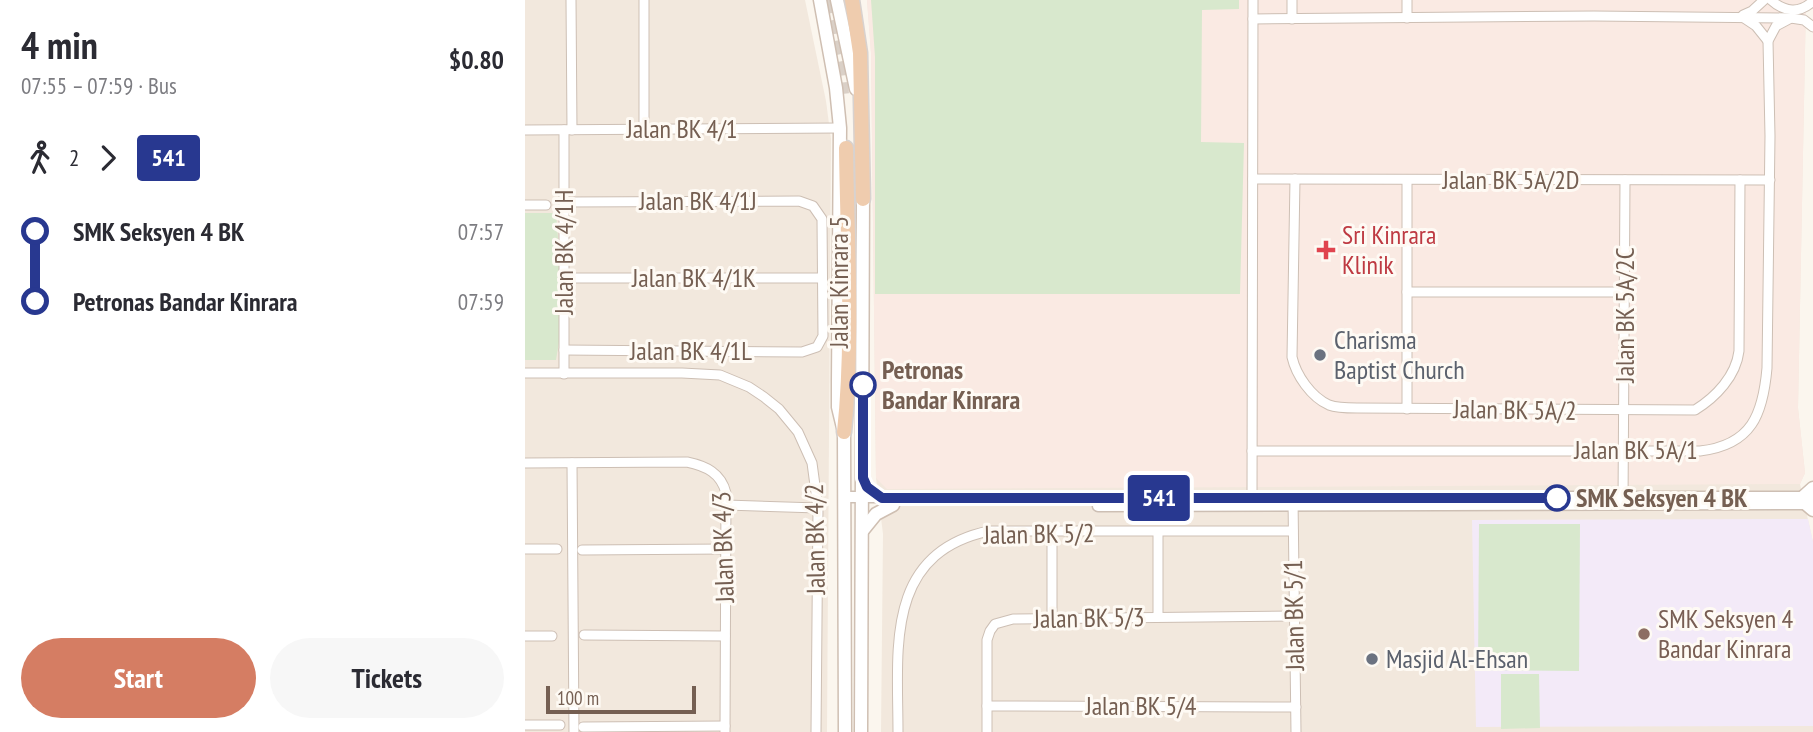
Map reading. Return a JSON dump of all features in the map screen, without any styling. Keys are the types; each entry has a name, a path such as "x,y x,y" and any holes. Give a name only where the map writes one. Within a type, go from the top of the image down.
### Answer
{"highway":[{"path":"852,0 860,53 863,199"},
{"path":"844,432 849,351 846,148"}],"main road":[{"name":"Jalan Kinrara 5","path":"820,0 836,88 840,128 838,407 844,432 845,732"},
{"name":"Jalan Kinrara 5","path":"837,0 856,88 863,199 861,732"},
{"path":"862,530 887,501 867,487 863,478"},
{"path":"1810,503 1813,488"}],"street":[{"name":"Jalan BK 4/1H","path":"564,374 565,202 571,0"},
{"path":"644,0 644,130"},
{"path":"1252,503 1253,0"},
{"path":"1292,0 1292,19"},
{"path":"1407,0 1407,18"},
{"path":"1740,18 1764,0"},
{"path":"1771,0 1789,10 1803,8 1813,1"},
{"path":"1740,18 1756,26 1768,41 1776,26 1791,18"},
{"path":"1253,19 1791,18 1804,20 1813,27"},
{"name":"Jalan BK 5A/1","path":"1252,451 1712,449 1725,445 1745,432 1760,411 1767,368 1770,180 1768,41"},
{"name":"Jalan BK 4/1","path":"525,130 840,128"},
{"name":"Jalan BK 5A/2D","path":"1253,179 1770,180"},
{"name":"Jalan BK 5A/2","path":"1295,179 1291,343 1295,369 1301,380 1324,402 1332,407 1625,411 1695,410 1735,371 1739,351 1740,180"},
{"path":"1407,180 1407,409"},
{"name":"Jalan BK 5A/2C","path":"1623,501 1625,180"},
{"name":"Jalan BK 4/1J","path":"565,202 799,201 813,206 821,219 822,278"},
{"path":"525,205 546,205"},
{"name":"Jalan BK 4/1K","path":"565,278 822,278"},
{"name":"Jalan BK 4/1L","path":"564,350 802,352 817,347 823,336 822,278"},
{"path":"1407,292 1625,292"},
{"name":"Jalan BK 4/2","path":"525,373 720,375 749,387 779,409 798,432 813,463 818,508 815,732"},
{"name":"Jalan BK 4/3","path":"525,463 687,462 699,464 718,475 724,485 726,505 725,729"},
{"path":"572,463 579,729 725,729"},
{"path":"845,501 1810,503"},
{"name":"Jalan BK 5/1","path":"1293,503 1296,732"},
{"path":"726,505 818,508"},
{"name":"Jalan BK 5/2","path":"898,732 898,647 901,614 921,572 943,550 970,535 989,531 1293,531"},
{"path":"1158,532 1158,617"},
{"path":"1052,533 1052,617"},
{"path":"525,549 557,549"},
{"path":"582,550 726,549"},
{"name":"Jalan BK 5/3","path":"987,732 987,649 990,631 995,624 1004,620 1052,617 1294,616"},
{"path":"584,635 725,636"},
{"path":"525,636 552,636"},
{"name":"Jalan BK 5/4","path":"987,706 1296,707"},
{"path":"525,725 560,725"}],"shaded area":[{"path":"525,0 805,0 831,139 827,732 525,732"},
{"path":"867,0 1806,0 1798,408 1805,473 1800,484 1813,542 1813,732 881,732 883,534 876,478 871,53"},
{"path":"867,0 1806,0 1798,408 1805,473 1800,484 887,489 876,478 871,53"},
{"name":"SMK Seksyen 4 Bandar Kinrara","path":"1808,519 1813,542 1813,726 1476,727 1472,520"}],"green space":[{"path":"871,0 1239,0 1239,9 1202,10 1201,142 1244,143 1240,294 875,294 875,57"},
{"path":"525,213 556,213 564,312 556,360 525,360"},
{"path":"1479,524 1580,524 1579,671 1478,670"},
{"path":"1501,674 1539,674 1540,728 1501,729"}],"tunnel":[{"path":"826,0 842,94"}],"bus line":[{"name":"541","path":"863,385 863,478 867,487 882,498 1557,498"}],"place":[{"name":"Sri Kinrara Klinik","path":"1326,250"},
{"name":"Charisma Baptist Church","path":"1320,355"},
{"name":"Petronas Bandar Kinrara","path":"863,385"},
{"name":"SMK Seksyen 4 BK","path":"1557,498"},
{"name":"SMK Seksyen 4 Bandar Kinrara","path":"1644,634"},
{"name":"Masjid Al-Ehsan","path":"1372,659"}]}
